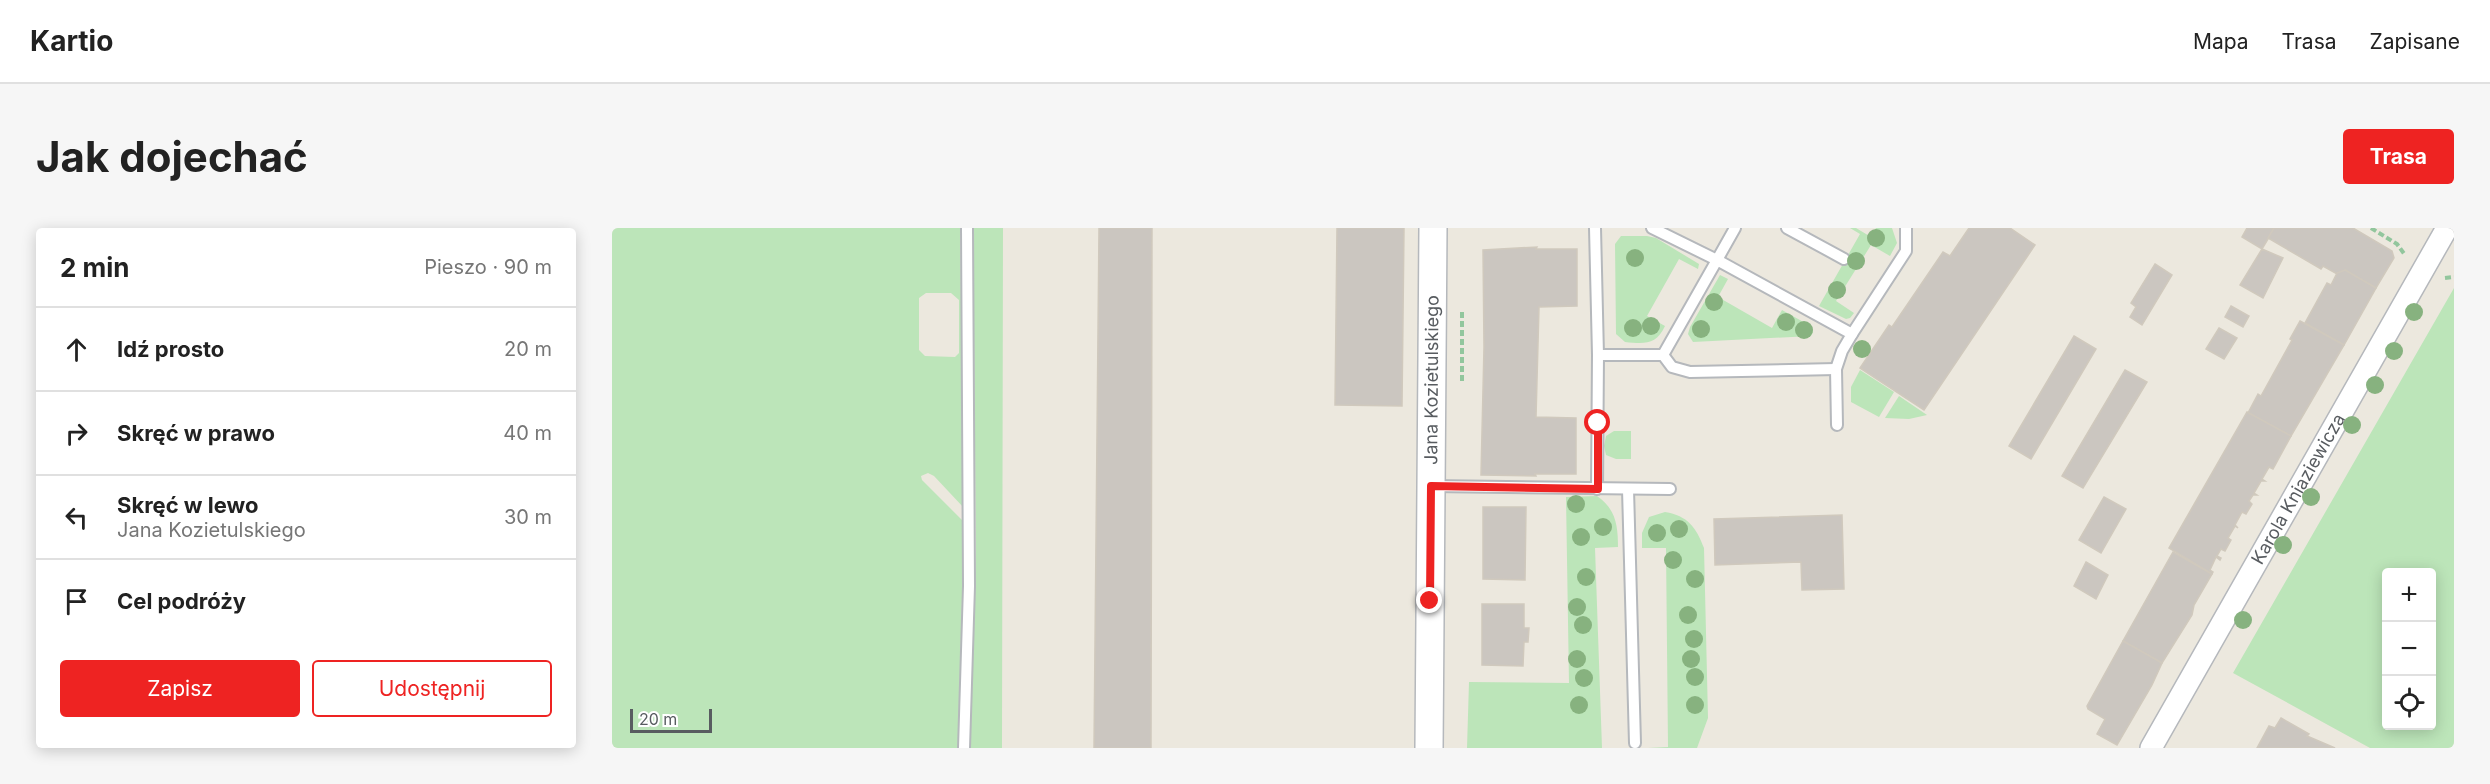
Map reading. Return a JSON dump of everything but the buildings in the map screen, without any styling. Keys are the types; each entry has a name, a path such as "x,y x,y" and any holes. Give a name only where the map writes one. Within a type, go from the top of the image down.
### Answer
{"street":[{"name":"Jana Kozietulskiego","path":"1429,748 1433,228"},
{"name":"Karola Kniaziewicza","path":"2151,748 2447,228"}],"lane":[{"path":"964,748 969,586 967,228"},
{"path":"1595,228 1598,489"},
{"path":"1653,228 1717,260 1852,334"},
{"path":"1663,354 1735,228"},
{"path":"1787,228 1844,260"},
{"path":"1838,425 1836,369 1842,351 1906,251 1906,228"},
{"path":"1598,355 1663,354"},
{"path":"1663,354 1672,367 1690,372 1836,369"},
{"path":"1431,486 1670,489"},
{"path":"1628,489 1635,743"}],"green space":[{"path":"612,228 960,228 964,508 934,476 928,473 921,476 922,480 964,522 958,748 612,748","holes":["926,293 951,293 959,300 959,353 955,357 925,356 919,350 919,298"]},
{"path":"973,228 1003,228 1002,748 969,748 976,551"},
{"path":"1850,228 1856,228 1871,237 1876,228 1892,228 1897,243 1890,256 1871,245 1836,301 1854,313 1846,319 1819,306 1860,234"},
{"path":"1621,236 1656,238 1699,264 1698,269 1679,259 1647,316 1665,326 1658,337 1649,342 1625,342 1616,334 1615,244"},
{"path":"1720,275 1728,279 1718,297 1772,328 1782,310 1807,324 1813,332 1811,336 1693,342 1688,334 1690,327"},
{"path":"2454,288 2454,748 2370,748 2233,673"},
{"path":"1860,370 1894,392 1879,417 1851,402 1851,387"},
{"path":"1899,396 1927,415 1909,419 1885,418"},
{"path":"1614,431 1631,431 1631,459 1616,459 1606,455 1604,446 1606,436"},
{"path":"1597,496 1608,506 1615,518 1618,539 1618,547 1595,548 1602,748 1467,748 1469,682 1569,683 1566,497"},
{"path":"1665,512 1680,516 1690,524 1698,534 1704,548 1708,718 1697,748 1648,748 1668,747 1666,548 1642,548 1642,533 1649,517"}],"route":[{"path":"1430,601 1431,486 1598,489 1598,423"}]}
